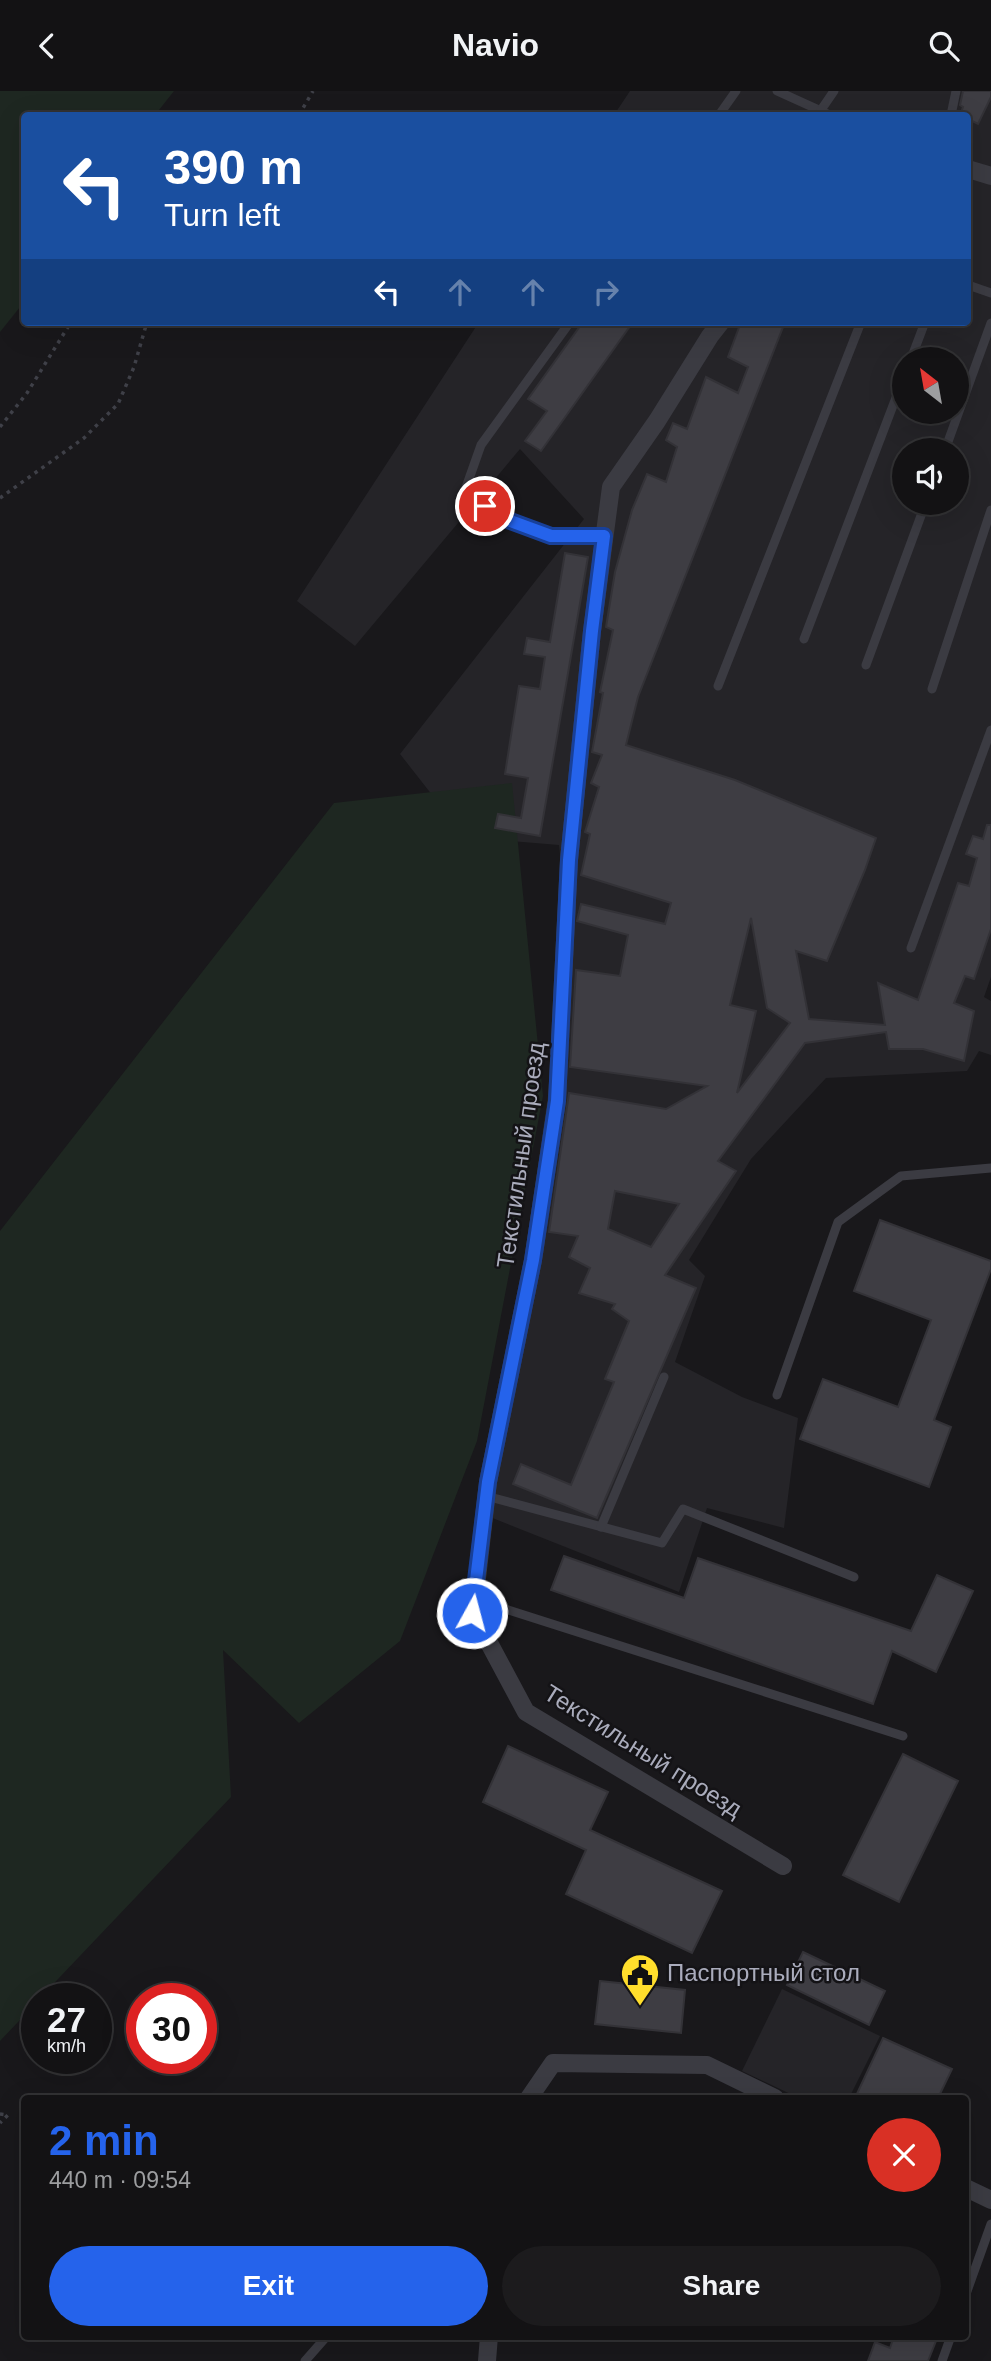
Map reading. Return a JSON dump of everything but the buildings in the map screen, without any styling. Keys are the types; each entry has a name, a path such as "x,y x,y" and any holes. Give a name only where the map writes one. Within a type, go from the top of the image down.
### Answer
{"street":[{"path":"971,170 991,176"},
{"name":"Текстильный проезд","path":"718,326 611,487 592,631 569,860 557,1101 533,1260 486,1496 472,1613 526,1712 783,1866"},
{"path":"532,2095 552,2063 707,2065 769,2095"},
{"path":"969,2189 991,2200"},
{"path":"487,2361 489,2340"}],"lane":[{"path":"721,112 736,91"},
{"path":"777,91 825,112"},
{"path":"821,110 834,91"},
{"path":"952,112 956,91"},
{"path":"971,286 991,293"},
{"path":"949,438 991,323"},
{"path":"567,326 481,445 464,493 505,519 551,536 604,536"},
{"path":"718,686 859,326"},
{"path":"916,347 923,326"},
{"path":"804,639 892,408"},
{"path":"932,689 991,510"},
{"path":"866,664 921,515"},
{"path":"911,948 991,730"},
{"path":"777,1395 838,1222 901,1176 991,1168"},
{"path":"601,1527 664,1377"},
{"path":"486,1496 662,1543 683,1509 854,1577"},
{"path":"474,1599 903,1736"},
{"path":"969,2286 991,2224"},
{"path":"305,2361 323,2340"},
{"path":"942,2361 950,2340"}],"path":[{"path":"301,112 313,91"},
{"path":"0,427 27,393 69,326"},
{"path":"0,498 85,438 118,404 134,367 146,326"},
{"path":"0,2114 8,2115 0,2123"}],"shaded area":[{"path":"0,91 174,91 157,112 21,112 21,306 0,332"},
{"path":"630,91 991,91 991,977 984,997 991,1001 991,1055 979,1051 967,1071 826,1078 751,1159 689,1260 705,1276 675,1362 742,1397 798,1418 784,1528 707,1508 679,1592 490,1517 570,944 559,845 465,837 400,754 584,519 520,449 355,646 297,601 476,326 971,326 971,112 616,112"},
{"path":"512,783 543,1096 477,1441 400,1641 299,1723 223,1650 231,1797 54,1983 21,1983 21,2019 0,2041 0,1231 334,803"},
{"path":"782,1989 880,2036 850,2095 793,2095 742,2071"}],"place":[{"name":"Паспортный стол","path":"640,2007"}],"route":[{"path":"472,1613 488,1482 533,1260 557,1101 569,860 604,536 551,536 505,519 485,506"}]}
